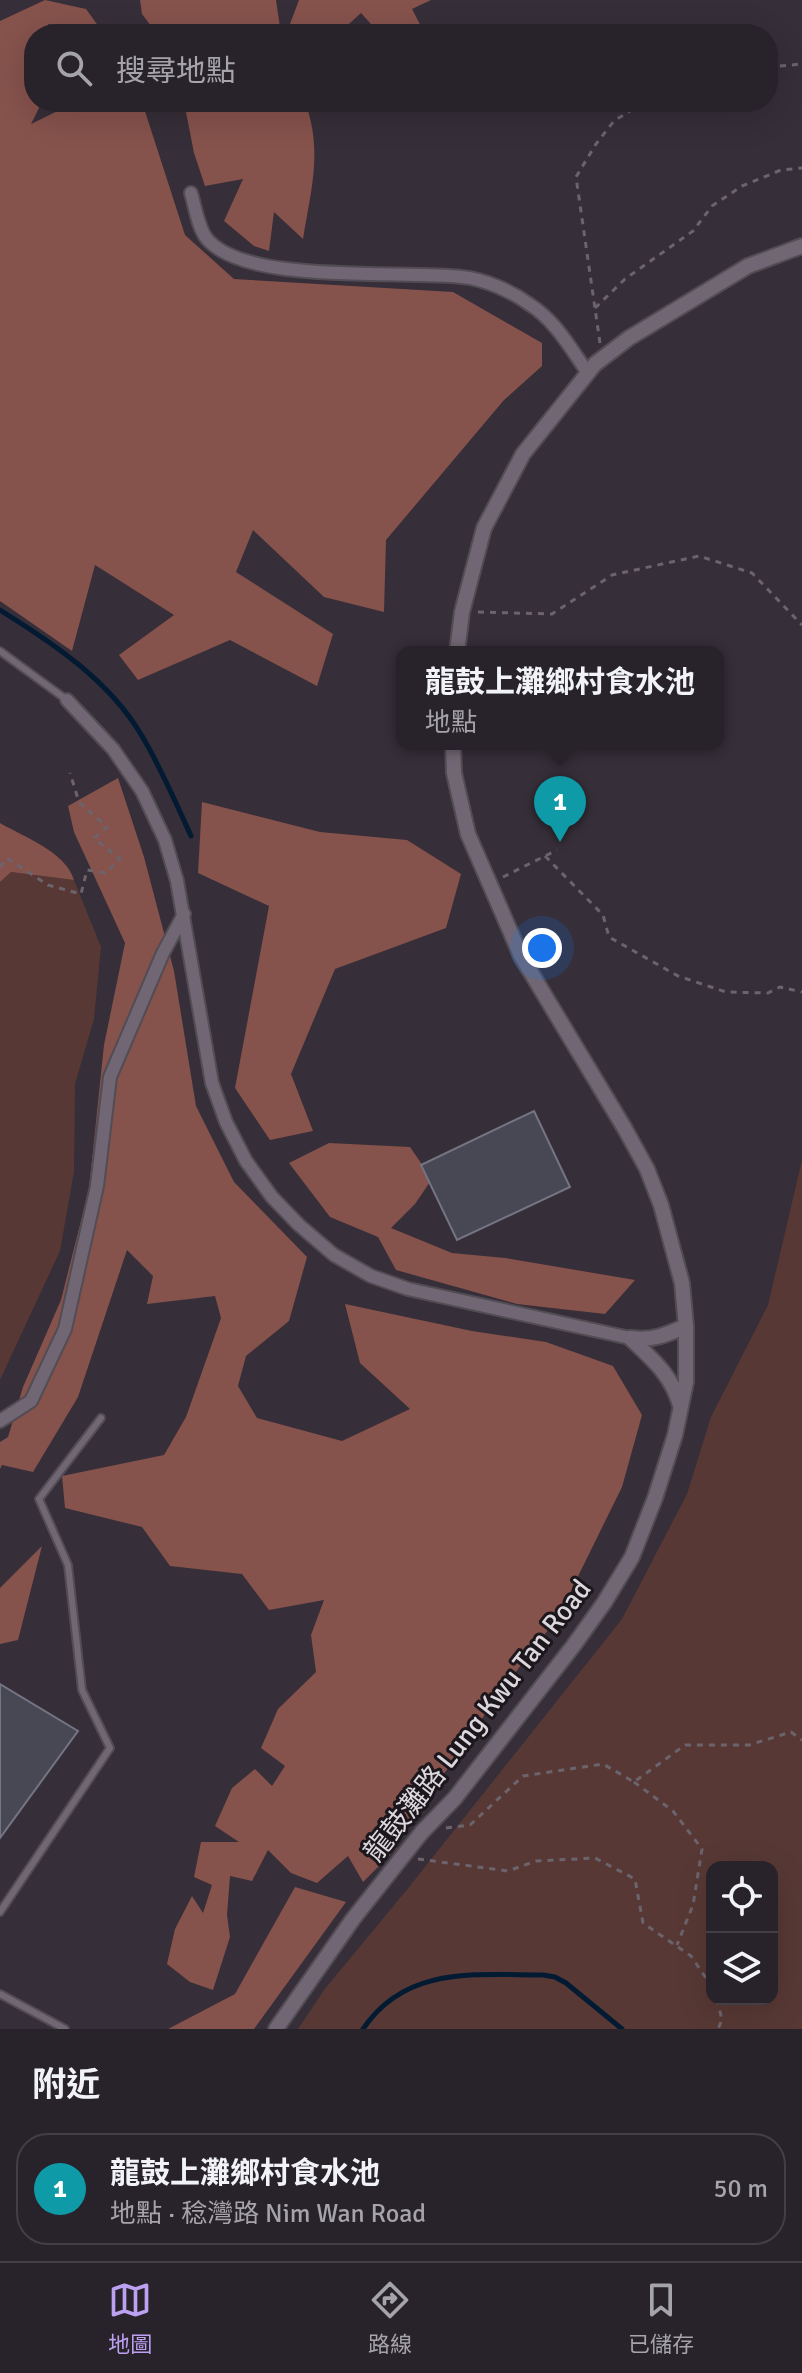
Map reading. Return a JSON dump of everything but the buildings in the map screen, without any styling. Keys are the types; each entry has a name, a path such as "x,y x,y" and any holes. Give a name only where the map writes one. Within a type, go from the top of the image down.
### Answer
{"street":[{"path":"191,193 206,238 224,252 252,264 284,269 465,277 498,288 531,304 561,333 588,373"},
{"path":"458,646 462,612 484,528 523,454 588,373 629,338 748,266 802,246"},
{"path":"67,700 113,749 142,791 165,840 184,914 212,1083 226,1122 246,1161 272,1197 299,1225 334,1255 371,1276 408,1289 645,1340 661,1338 686,1326"},
{"name":"龍鼓灘路 Lung Kwu Tan Road","path":"276,2029 353,1919 422,1832 455,1798 574,1645 632,1557 655,1498 686,1382 682,1283 661,1205 647,1169 625,1129 521,956 468,834 454,773 453,750"},
{"path":"0,1421 31,1401 65,1329 97,1186 110,1077 163,953 184,914"},
{"path":"630,1338 665,1372 674,1386 681,1409"}],"lane":[{"path":"0,651 67,700"},
{"path":"0,1912 110,1748 82,1690 68,1565 39,1499 101,1418"},
{"path":"0,1994 65,2029"}],"path":[{"path":"778,66 802,64"},
{"path":"602,359 576,177 614,121 628,112"},
{"path":"595,308 625,279 693,231 712,206 742,186 781,170 802,168"},
{"path":"462,612 552,614 612,575 699,556 752,573 802,625"},
{"path":"0,867 7,858 48,885 81,894 87,870 106,873 120,859 94,838 107,827 79,802 70,773"},
{"path":"494,881 557,850"},
{"path":"545,856 603,915 609,937 678,976 726,992 768,993 780,987 802,992"},
{"path":"634,1782 685,1745 749,1745 791,1732 802,1740"},
{"path":"422,1832 470,1825 523,1776 603,1764 673,1811 702,1849 693,1905 676,1946"},
{"path":"403,1857 508,1871 536,1861 595,1858 635,1879 643,1923 691,1956 706,1978"},
{"path":"718,2005 722,2020 718,2029"}],"shaded area":[{"path":"45,0 86,9 97,24 24,24 24,112 37,112 31,124 56,112 145,112 185,235 234,279 453,292 542,343 542,366 504,400 386,540 384,612 324,597 253,530 236,572 333,634 317,686 230,640 138,680 119,655 174,615 95,565 72,651 0,601 0,21"},
{"path":"140,0 276,0 280,24 150,24 142,14"},
{"path":"299,0 431,0 412,9 420,24 371,24 361,13 349,24 290,24"},
{"path":"186,112 308,112 313,137 314,170 303,239 274,212 269,251 254,246 224,221 243,179 205,186 194,153"},
{"path":"118,778 144,857 174,971 196,1106 234,1182 307,1257 289,1321 246,1356 238,1386 257,1418 342,1441 410,1409 360,1363 345,1304 472,1331 546,1342 613,1366 642,1415 622,1487 558,1617 498,1695 405,1827 386,1831 397,1848 363,1882 348,1856 317,1883 291,1873 268,1850 252,1881 230,1876 227,1915 230,1937 213,1990 190,1982 167,1964 175,1929 192,1896 203,1913 212,1885 194,1877 201,1842 239,1842 215,1826 232,1788 255,1769 272,1786 285,1766 261,1748 278,1709 316,1672 311,1635 324,1600 269,1610 242,1574 170,1566 142,1527 65,1508 62,1476 164,1455 186,1417 221,1318 215,1296 147,1304 153,1276 127,1250 78,1397 33,1472 2,1465 0,1469 0,1442 8,1437 23,1387 61,1300 89,1189 104,1045 125,943 74,832 68,806"},
{"path":"202,802 320,832 407,840 461,874 446,928 335,969 291,1074 313,1131 270,1140 235,1088 269,906 198,873"},
{"path":"0,823 53,853 70,870 74,880 11,872 0,882"},
{"path":"11,872 74,880 101,947 94,1019 75,1084 74,1172 60,1251 0,1380 0,881"},
{"path":"329,1143 410,1147 432,1179 415,1204 391,1228 452,1253 505,1258 635,1280 605,1314 517,1304 396,1270 378,1237 330,1217 289,1163"},
{"path":"802,1160 802,2029 298,2029 324,1990 622,1619 687,1494 711,1417 768,1305"},
{"path":"42,1546 18,1640 0,1644 0,1588"},
{"path":"295,1887 346,1902 254,2029 168,2029 235,1994"}],"waterway":[{"path":"0,610 60,650 114,698 149,748 191,836"},
{"path":"363,2029 380,2008 421,1984 444,1978 493,1974 555,1977 622,2029"}],"place":[{"name":"龍鼓上灘鄉村食水池","path":"560,842"}]}
